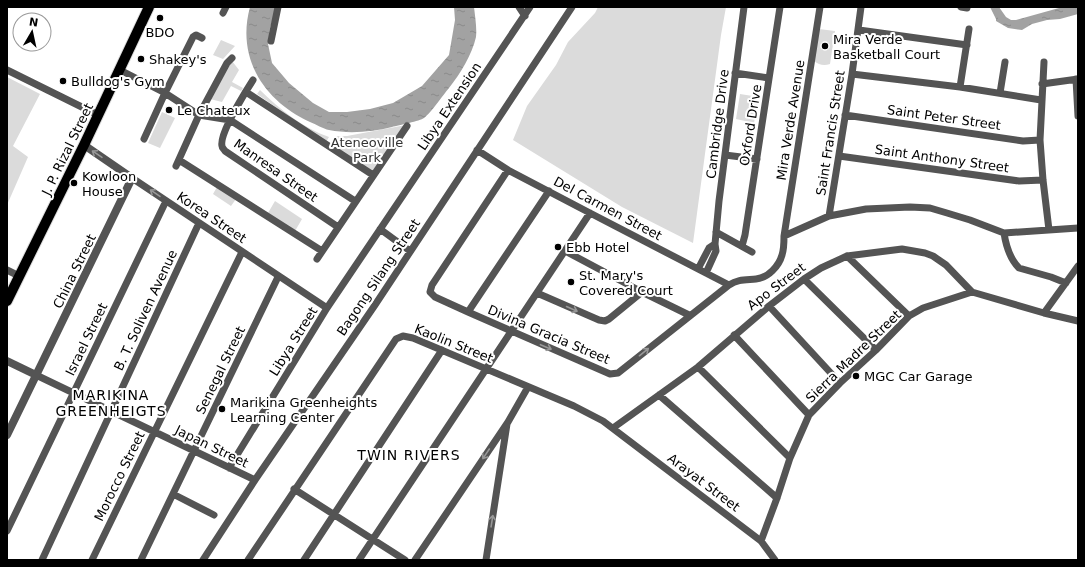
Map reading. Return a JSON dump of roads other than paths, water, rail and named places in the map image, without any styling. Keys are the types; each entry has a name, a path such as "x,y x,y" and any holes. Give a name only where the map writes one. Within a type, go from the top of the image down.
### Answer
{"main road":[{"name":"J. P. Rizal Street","path":"7,301 84,145 149,7"}],"street":[{"path":"271,41 278,7"},
{"path":"519,7 525,16"},
{"name":"Libya Extension","path":"380,229 530,7"},
{"name":"Bagong Silang Street","path":"202,560 375,305 572,7"},
{"name":"Cambridge Drive","path":"706,273 716,251 716,232 744,7"},
{"name":"Oxford Drive","path":"742,246 745,235 780,7"},
{"name":"Mira Verde Avenue","path":"729,285 739,280 756,279 766,276 779,262 781,257 820,7"},
{"name":"Saint Francis Street","path":"829,216 859,30 861,7"},
{"path":"960,87 969,29"},
{"path":"859,30 967,45"},
{"path":"144,140 165,93 193,37 196,35 202,38"},
{"path":"232,58 227,63 199,115 177,163 322,251"},
{"path":"1000,93 1005,62"},
{"path":"1044,62 1040,140 1049,230"},
{"path":"7,70 98,115"},
{"path":"120,70 165,93 199,115 230,120 355,201"},
{"path":"735,73 769,78"},
{"path":"852,74 960,87 1041,100"},
{"path":"1042,84 1077,79 1078,116"},
{"name":"Manresa Street","path":"253,80 230,120 222,138 222,145 225,151 338,227"},
{"path":"246,92 373,176"},
{"name":"Saint Peter Street","path":"845,115 1023,140 1040,140"},
{"path":"317,259 407,126"},
{"name":"Korea Street","path":"84,145 278,277 327,308"},
{"name":"Del Carmen Street","path":"477,150 508,170 590,214 729,285"},
{"path":"725,155 757,159"},
{"name":"Saint Anthony Street","path":"839,156 1019,181 1043,180"},
{"name":"Divina Gracia Street","path":"508,170 432,285 430,292 435,297 511,332 606,373 613,374 618,373 689,315 729,285"},
{"name":"China Street","path":"7,435 132,178"},
{"path":"468,312 549,191"},
{"name":"Israel Street","path":"7,531 166,201"},
{"path":"784,236 829,216 866,209 921,207 938,210 970,220 1004,233 1078,228"},
{"path":"359,560 590,214"},
{"name":"B. T. Soliven Avenue","path":"42,560 199,223"},
{"path":"380,229 410,251"},
{"name":"Libya Street","path":"228,468 327,308 380,229"},
{"path":"716,232 752,252"},
{"path":"1004,233 1007,247 1016,264 1020,268 1066,283"},
{"path":"698,269 709,248 715,244"},
{"name":"Apo Street","path":"613,428 698,367 734,335 804,279 821,268 847,256 902,249 925,253 933,256 946,265 972,292"},
{"path":"566,251 642,292 689,315"},
{"name":"Morocco Street","path":"92,560 242,252"},
{"path":"847,256 909,316"},
{"path":"1044,313 1078,266"},
{"path":"7,270 19,276"},
{"name":"Senegal Street","path":"141,560 278,277"},
{"path":"804,279 876,350"},
{"path":"536,293 599,320 605,321 642,292"},
{"path":"972,292 1044,313 1078,321"},
{"name":"Sierra Madre Street","path":"761,541 790,458 809,415 909,316 923,308 972,292"},
{"path":"769,306 840,383"},
{"path":"734,335 809,415"},
{"name":"Kaolin Street","path":"248,560 294,489 396,339 399,337 407,336 486,368 584,411 613,428"},
{"path":"304,560 442,350"},
{"name":"Japan Street","path":"7,361 255,480"},
{"path":"698,367 790,458"},
{"path":"415,560 508,422 528,387"},
{"path":"659,395 777,498"},
{"path":"486,560 508,422"},
{"name":"Arayat Street","path":"613,428 761,541 775,560"},
{"path":"294,489 405,560"},
{"path":"173,494 214,515"}],"water":[{"path":"250,7 277,7 270,28 268,44 272,63 289,83 313,103 329,112 347,112 370,109 393,103 422,86 449,55 455,20 454,7 474,7 476,37 469,57 453,83 424,118 414,122 377,130 352,132 329,130 310,122 279,102 267,90 258,76 251,60 247,44 247,26"},
{"path":"990,7 999,7 1006,17 1011,20 1016,20 1059,8 1078,7 1078,14 1032,24 1022,30 1008,28 996,21"}],"place":[{"name":"BDO","path":"160,18"},
{"name":"Mira Verde Basketball Court","path":"825,46"},
{"name":"Shakey's","path":"141,59"},
{"name":"Bulldog's Gym","path":"63,81"},
{"name":"Le Chateux","path":"169,110"},
{"name":"Kowloon House","path":"74,183"},
{"name":"Ebb Hotel","path":"558,247"},
{"name":"St. Mary's Covered Court","path":"571,282"},
{"name":"MGC Car Garage","path":"856,376"},
{"name":"Marikina Greenheights Learning Center","path":"222,409"}],"district":[{"name":"MARIKINA GREENHEIGTS","path":"111,404"},
{"name":"TWIN RIVERS","path":"409,455"}],"park label":[{"name":"Ateneoville Park","path":"367,150"}]}
